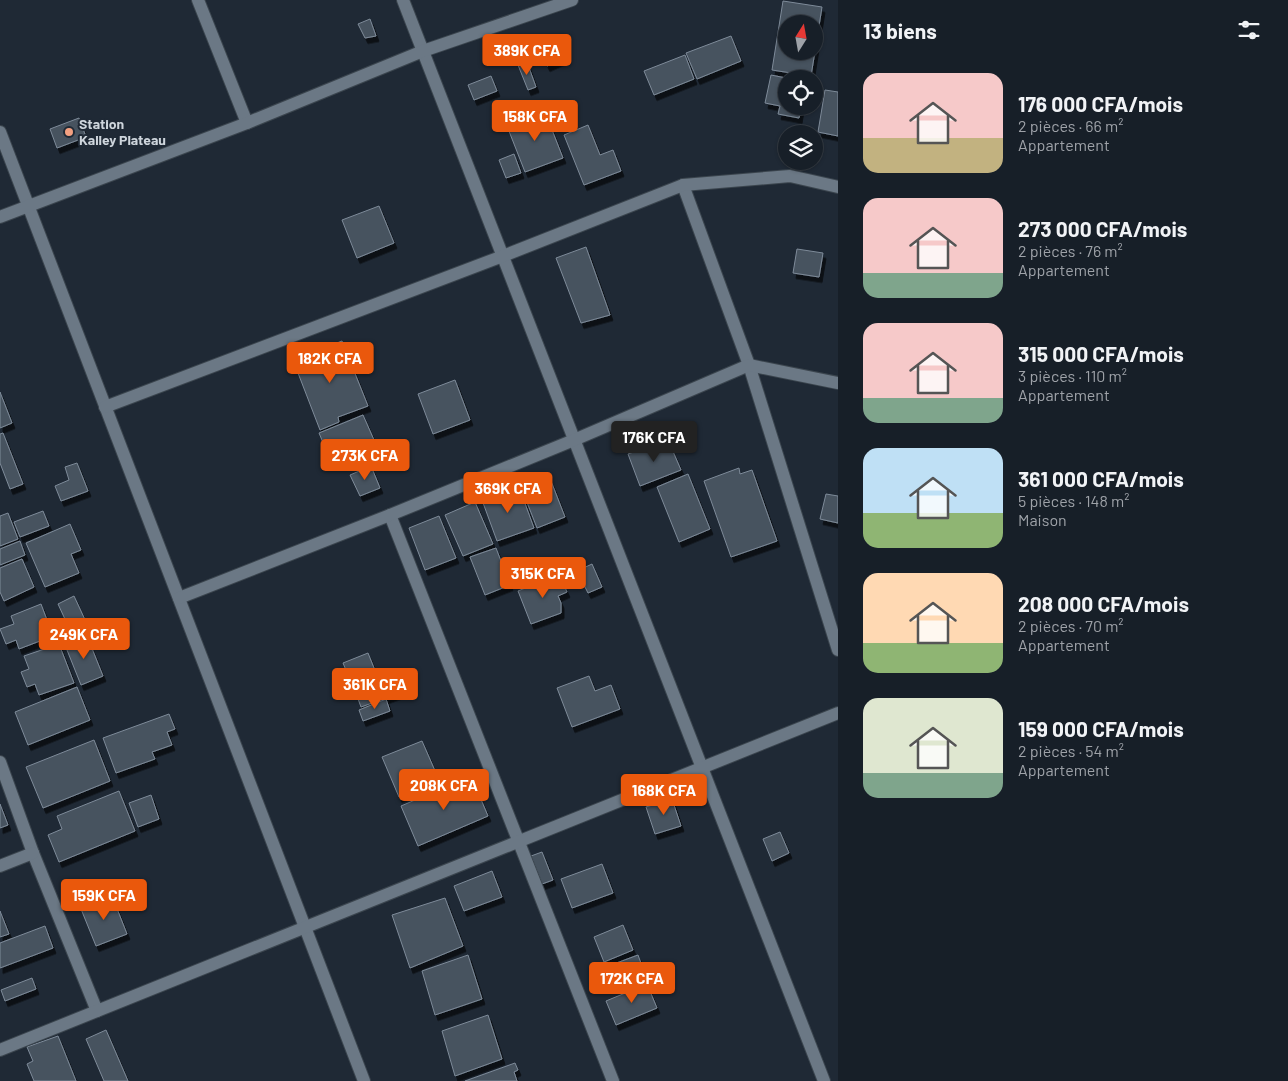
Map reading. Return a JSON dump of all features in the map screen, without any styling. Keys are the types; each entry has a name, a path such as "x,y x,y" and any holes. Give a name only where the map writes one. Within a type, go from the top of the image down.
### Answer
{"street":[{"path":"198,0 247,123"},
{"path":"403,0 824,1081"},
{"path":"0,217 247,123 423,51 572,0"},
{"path":"0,132 364,1081"},
{"path":"105,406 502,256 683,185 790,176 838,187"},
{"path":"683,185 749,365 838,650"},
{"path":"179,598 574,440 749,365 838,383"},
{"path":"390,515 613,1081"},
{"path":"0,1050 838,713"},
{"path":"0,762 97,1011"},
{"path":"0,866 34,853"}],"building":[{"path":"783,1 822,7 821,15 781,15"},
{"path":"370,19 376,36 365,38 358,24"},
{"path":"778,32 778,60 814,60 812,70 772,70"},
{"path":"731,36 741,61 697,79 686,53"},
{"path":"562,47 567,57 547,66 542,56"},
{"path":"685,55 694,79 654,95 644,71"},
{"path":"527,62 536,87 528,90 518,65"},
{"path":"771,75 778,76 778,106 765,103"},
{"path":"491,76 497,91 474,100 468,85"},
{"path":"825,90 838,92 838,136 823,133 823,125 819,125 821,115 823,115"},
{"path":"545,112 563,158 525,172 507,126"},
{"path":"783,115 800,115 799,118"},
{"path":"79,118 86,137 57,148 50,129"},
{"path":"588,125 600,155 613,150 621,171 584,185 564,135"},
{"path":"514,154 521,173 506,178 499,160"},
{"path":"379,206 394,243 357,258 342,220"},
{"path":"586,247 610,315 581,323 556,258"},
{"path":"797,249 823,253 819,277 793,273"},
{"path":"342,341 368,406 338,417 339,422 320,430 293,360"},
{"path":"455,380 470,420 433,434 418,394"},
{"path":"0,392 12,423 0,428"},
{"path":"363,415 374,440 330,459 319,433"},
{"path":"3,433 23,484 10,489 0,463 0,434"},
{"path":"668,440 681,470 640,486 628,454"},
{"path":"77,463 88,491 61,501 55,486 69,480 65,467"},
{"path":"371,466 380,488 360,496 350,475"},
{"path":"739,468 740,474 752,470 777,541 731,557 704,481"},
{"path":"688,474 710,529 679,542 657,487"},
{"path":"551,481 565,517 537,528 523,492"},
{"path":"519,487 534,528 497,541 482,500"},
{"path":"826,494 838,496 838,523 820,519"},
{"path":"475,502 493,544 463,556 445,515"},
{"path":"43,511 49,526 20,537 14,522"},
{"path":"8,513 18,539 0,546 0,516"},
{"path":"439,516 456,558 425,570 409,528"},
{"path":"70,524 81,550 71,554 79,573 45,587 26,543"},
{"path":"20,541 25,555 0,565 0,549"},
{"path":"496,548 510,585 485,595 470,557"},
{"path":"22,559 34,587 4,601 0,592 0,568"},
{"path":"592,564 602,587 588,593 577,571"},
{"path":"559,574 567,592 558,596 561,603 561,613 531,624 518,591"},
{"path":"74,596 86,622 70,630 58,604"},
{"path":"41,604 53,636 19,649 16,640 6,644 0,629 14,624 11,616"},
{"path":"87,636 103,676 81,685 65,645"},
{"path":"59,644 74,683 39,695 35,684 27,687 21,672 29,669 24,656"},
{"path":"368,653 376,673 351,682 343,663"},
{"path":"589,676 595,691 611,685 620,709 572,727 557,688"},
{"path":"401,680 405,691 361,707 357,696"},
{"path":"77,687 90,720 28,745 15,712"},
{"path":"386,699 390,711 363,721 359,710"},
{"path":"169,714 175,729 167,732 172,745 152,752 155,759 116,773 103,738"},
{"path":"94,740 110,781 43,808 26,767"},
{"path":"422,741 439,780 399,797 382,757"},
{"path":"471,776 488,816 418,846 401,806"},
{"path":"119,791 135,831 59,862 48,835 62,829 57,816"},
{"path":"151,795 159,819 138,827 129,803"},
{"path":"672,799 681,826 655,834 646,807"},
{"path":"0,804 8,825 0,828"},
{"path":"780,832 789,853 772,861 763,839"},
{"path":"542,852 553,880 542,884 531,856"},
{"path":"602,864 613,893 572,908 561,879"},
{"path":"492,871 502,897 464,911 454,886"},
{"path":"112,896 127,934 96,946 81,909"},
{"path":"445,898 463,946 410,968 392,915"},
{"path":"0,911 9,934 0,937"},
{"path":"623,925 633,950 604,962 594,937"},
{"path":"45,926 53,948 0,968 0,943"},
{"path":"468,955 482,999 435,1015 422,971"},
{"path":"638,955 647,980 624,988 614,964"},
{"path":"32,978 36,989 5,1001 1,990"},
{"path":"647,984 657,1008 616,1025 606,1001"},
{"path":"488,1015 502,1059 455,1076 442,1031"},
{"path":"106,1030 128,1081 104,1081 86,1039"},
{"path":"58,1036 76,1081 34,1081 27,1064 33,1061 27,1047"},
{"path":"515,1063 518,1070 514,1072 517,1081 465,1081"}],"place":[{"name":"Station Kalley Plateau","path":"69,132"}]}
